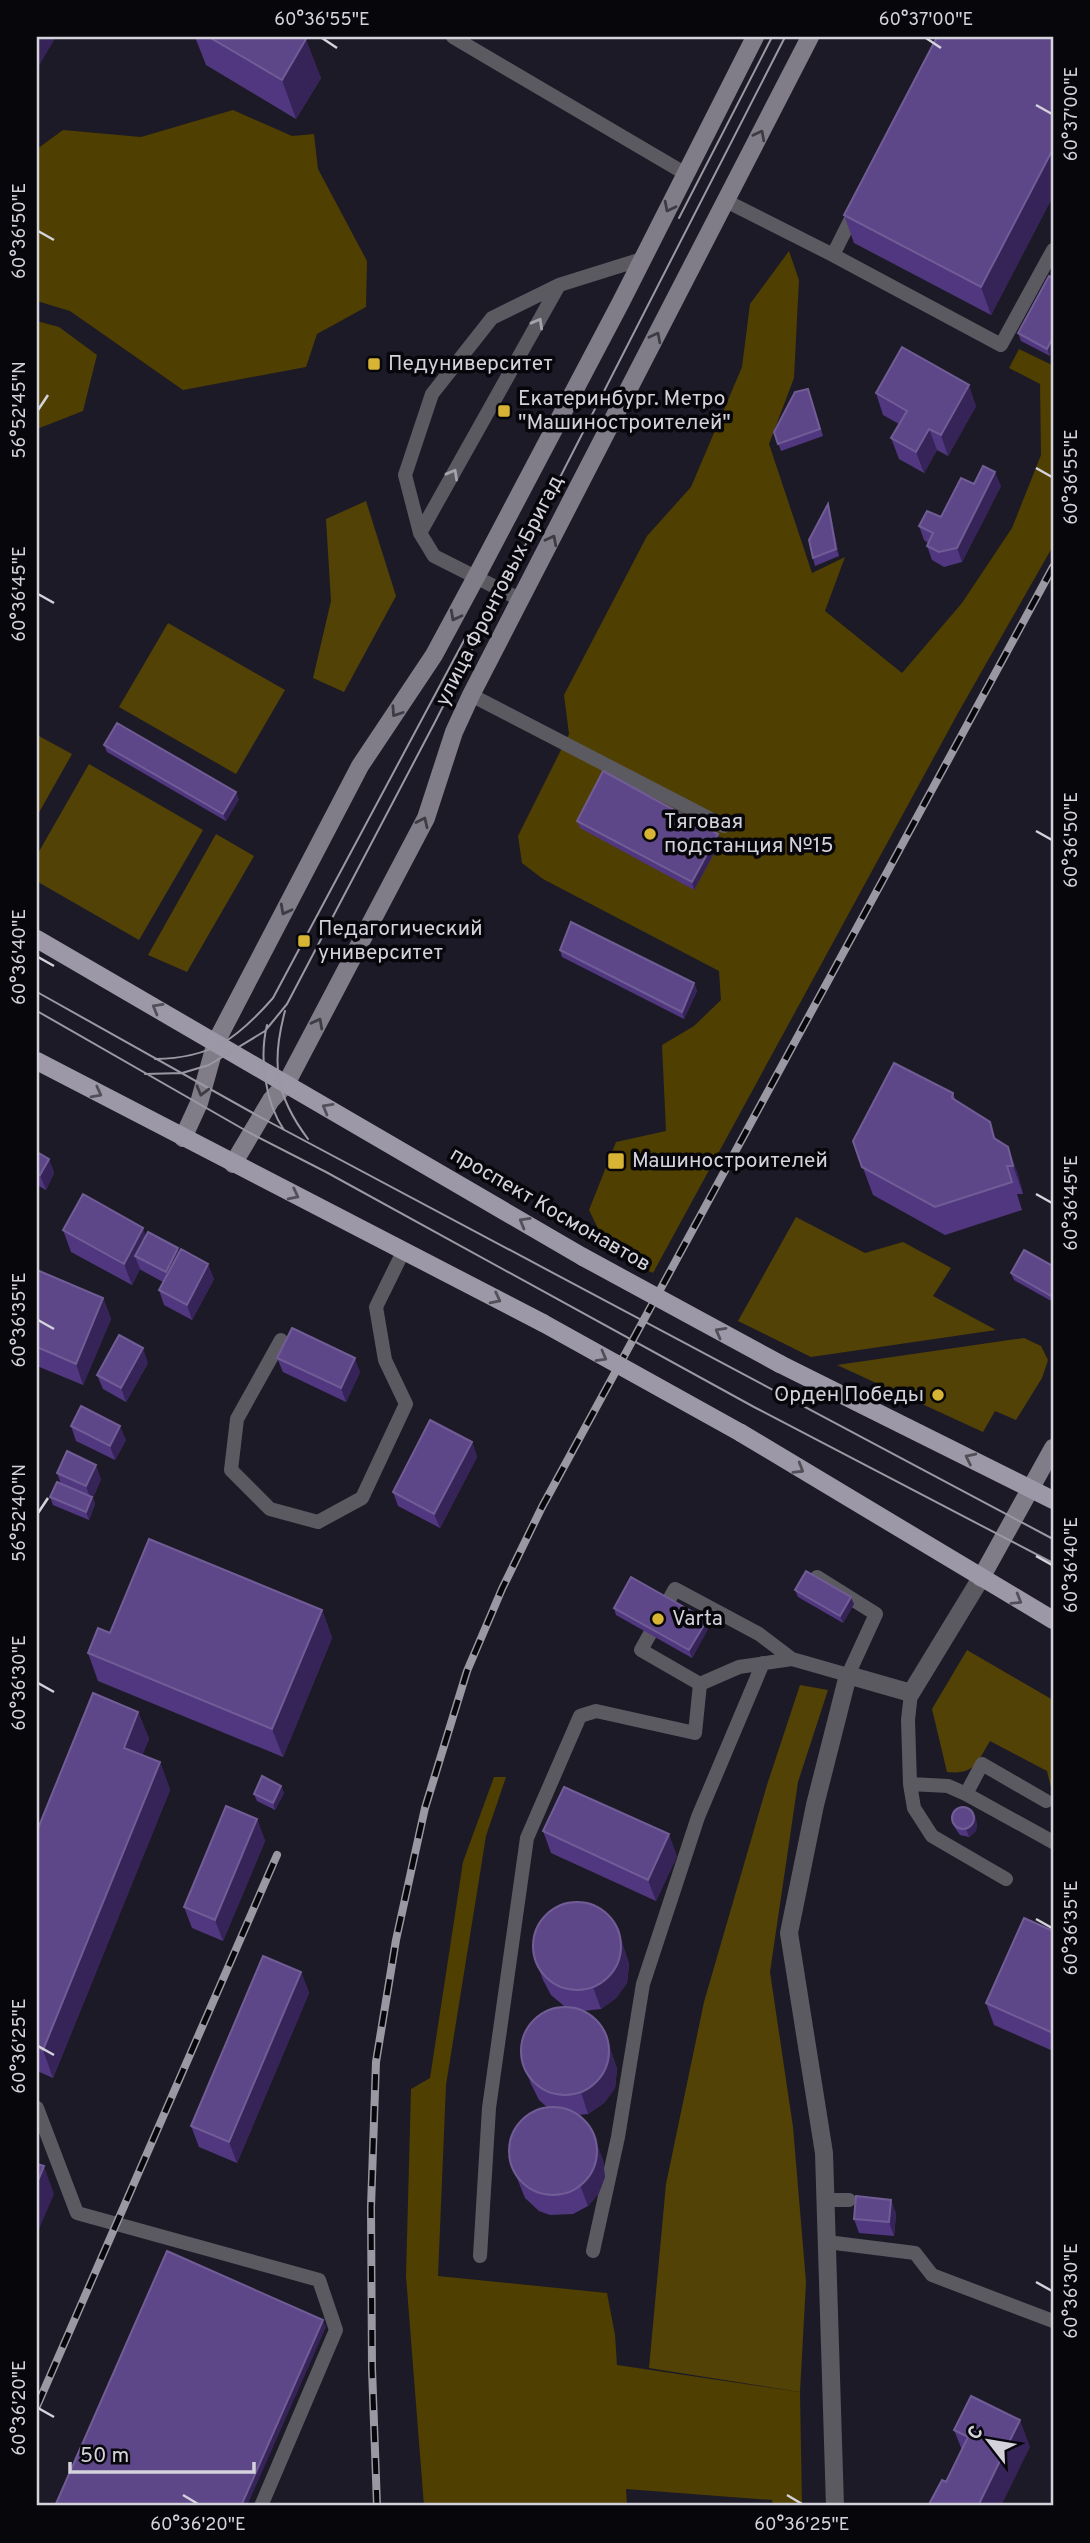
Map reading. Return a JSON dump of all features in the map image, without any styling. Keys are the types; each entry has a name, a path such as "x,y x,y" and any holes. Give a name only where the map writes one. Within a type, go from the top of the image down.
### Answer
{"main road":[{"name":"улица Фронтовых Бригад","path":"183,1138 199,1103 216,1042 360,766 434,655 476,577 755,37"},
{"name":"улица Фронтовых Бригад","path":"233,1164 271,1100 286,1084 426,818 454,732 471,695 810,37"},
{"name":"проспект Космонавтов","path":"37,939 583,1257 780,1364 1053,1500"},
{"path":"37,1061 543,1324 741,1433 1053,1620"},
{"path":"981,1578 1053,1448"}],"street":[{"path":"835,2506 824,2154 789,1933 815,1805 848,1675 911,1693 981,1578"}],"lane":[{"path":"453,37 686,174"},
{"path":"833,255 864,194"},
{"path":"726,201 1001,345 1053,250"},
{"path":"521,600 434,556 420,533 405,475 432,394 492,318 559,285 642,259"},
{"path":"420,533 559,285"},
{"path":"471,695 724,827"},
{"path":"281,1340 237,1419 231,1470 270,1509 318,1522 362,1498 406,1404 385,1360 376,1307 403,1252"},
{"path":"700,1684 642,1650 676,1589 759,1634 792,1658 848,1675 876,1614 817,1577"},
{"path":"700,1684 739,1667 792,1658"},
{"path":"593,2251 618,2137 643,1984 698,1817 763,1663"},
{"path":"480,2256 489,2108 527,1838 580,1716 596,1711 695,1733 700,1684"},
{"path":"911,1693 908,1720 914,1808 932,1836 1006,1879"},
{"path":"967,1794 982,1764 1046,1801"},
{"path":"911,1784 948,1786 1053,1842"},
{"path":"37,2108 77,2213 319,2280 336,2330 261,2506"},
{"path":"826,2200 849,2200"},
{"path":"827,2242 915,2253 932,2275 1053,2321"}],"shaded area":[{"path":"233,110 292,136 314,134 318,169 367,261 366,307 317,334 306,367 183,390 70,311 37,301 37,149 63,130 141,137"},
{"path":"789,251 799,280 794,378 769,444 812,573 845,557 825,611 902,673 962,603 1012,528 1041,455 1040,384 1009,368 1019,349 1052,365 1053,363 1053,546 958,713 653,1273 610,1253 589,1210 616,1142 666,1131 662,1045 694,1026 721,1000 719,971 543,879 522,863 518,836 569,734 564,695 647,536 691,487 742,367 750,304"},
{"path":"37,321 59,327 97,355 83,411 37,429"},
{"path":"366,501 396,596 344,692 313,678 331,601 326,519"},
{"path":"168,623 285,690 236,774 119,707"},
{"path":"37,735 72,754 37,816"},
{"path":"89,764 203,830 139,940 38,882 37,855"},
{"path":"216,834 254,856 187,972 148,955"},
{"path":"796,1217 865,1253 903,1242 951,1268 933,1296 996,1330 811,1357 738,1321"},
{"path":"1024,1338 1041,1346 1048,1360 1042,1378 1016,1420 995,1411 983,1432 837,1365"},
{"path":"967,1650 1053,1700 1053,1796 1047,1771 990,1741 974,1766 964,1771 947,1772 932,1709"},
{"path":"800,1685 828,1690 798,1782 770,1972 793,2127 806,2282 800,2392 649,2368 666,2184 704,2002 767,1785"},
{"path":"494,1777 506,1777 486,1836 446,2085 438,2276 607,2293 615,2335 617,2365 800,2392 802,2506 773,2506 772,2500 626,2489 627,2506 424,2506 406,2276 411,2089 430,2078 463,1862"}],"building":[{"path":"209,37 302,37 306,39 282,80"},
{"path":"937,37 1053,37 1053,149 981,287 844,215"},
{"path":"1049,276 1053,278 1053,337 1047,349 1018,333"},
{"path":"902,347 969,385 941,435 929,429 916,452 891,438 907,411 876,393"},
{"path":"808,389 820,429 778,444 774,432 795,392"},
{"path":"983,466 995,472 957,548 939,552 927,546 933,533 919,526 927,511 941,517 961,478 974,484"},
{"path":"828,504 836,549 813,558 809,540"},
{"path":"117,723 236,792 223,814 104,745"},
{"name":"Тяговая подстанция №15","path":"603,771 718,834 692,882 577,821"},
{"path":"571,922 694,983 682,1012 560,950"},
{"path":"894,1063 953,1093 952,1098 990,1122 994,1138 1008,1147 1013,1166 1007,1166 1012,1182 935,1207 862,1167 853,1141"},
{"path":"37,1152 49,1159 40,1175 37,1174"},
{"path":"83,1194 143,1228 124,1264 63,1230"},
{"path":"148,1232 178,1248 166,1272 135,1256"},
{"path":"181,1249 208,1264 187,1305 159,1290"},
{"path":"1024,1250 1053,1266 1053,1297 1011,1273"},
{"path":"37,1270 103,1298 76,1364 37,1347"},
{"path":"292,1328 355,1358 341,1388 277,1358"},
{"path":"119,1335 143,1348 121,1388 97,1375"},
{"path":"81,1406 120,1426 110,1446 71,1426"},
{"path":"430,1420 472,1442 434,1514 393,1492"},
{"path":"67,1451 96,1465 86,1486 57,1473"},
{"path":"57,1482 92,1497 86,1512 50,1497"},
{"path":"149,1539 322,1610 272,1729 88,1653 98,1628 110,1633"},
{"path":"806,1571 851,1597 840,1616 795,1590"},
{"path":"631,1577 707,1620 689,1650 614,1608"},
{"path":"93,1693 138,1712 124,1748 160,1762 43,2050 37,2047 37,1831"},
{"path":"262,1776 281,1786 273,1803 254,1794"},
{"path":"564,1787 669,1834 648,1880 543,1831"},
{"path":"226,1806 257,1819 215,1920 184,1907"},
{"path":"963,1807 971,1810 974,1818 971,1826 963,1829 955,1826 952,1818 955,1810"},
{"path":"577,1902 594,1906 608,1915 617,1929 621,1946 617,1963 608,1977 594,1986 577,1990 560,1986 546,1977 537,1963 533,1946 537,1929 546,1915 560,1906"},
{"path":"1024,1918 1053,1931 1053,2033 986,2003"},
{"path":"263,1956 301,1972 229,2142 191,2126"},
{"path":"565,2007 582,2011 596,2020 605,2034 609,2051 605,2068 596,2082 582,2091 565,2095 548,2091 534,2082 525,2068 521,2051 525,2034 534,2020 548,2011"},
{"path":"553,2107 570,2111 584,2120 593,2134 597,2151 593,2168 584,2182 570,2191 553,2195 536,2191 522,2182 513,2168 509,2151 513,2134 522,2120 536,2111"},
{"path":"37,2164 44,2166 37,2183"},
{"path":"856,2196 891,2200 889,2222 854,2219"},
{"path":"167,2251 323,2320 241,2506 55,2506"},
{"path":"971,2396 1020,2420 978,2506 928,2506 942,2480 946,2482 968,2437 954,2430"}],"tram line":[{"path":"679,218 772,37"},
{"path":"145,1074 182,1073 209,1065 265,1031 287,1004 435,722 785,37"},
{"path":"155,1059 192,1055 222,1044 247,1025 273,998 468,633"},
{"path":"37,992 260,1117 1053,1539"},
{"path":"37,1011 250,1133 754,1407 1053,1563"},
{"path":"285,1011 278,1047 279,1078 289,1108 308,1139"},
{"path":"267,1025 265,1079 272,1106 284,1130"}],"railway":[{"path":"377,2506 372,2368 371,2207 376,2062 396,1940 425,1808 467,1671 502,1589 542,1507 1053,567"},
{"path":"37,2406 277,1855"}],"place":[{"name":"Педуниверситет","path":"374,364"},
{"name":"Екатеринбург. Метро \"Машиностроителей\"","path":"504,411"},
{"name":"Тяговая подстанция №15","path":"650,834"},
{"name":"Педагогический университет","path":"304,941"},
{"name":"Машиностроителей","path":"616,1161"},
{"name":"Орден Победы","path":"938,1395"},
{"name":"Varta","path":"658,1619"}]}
